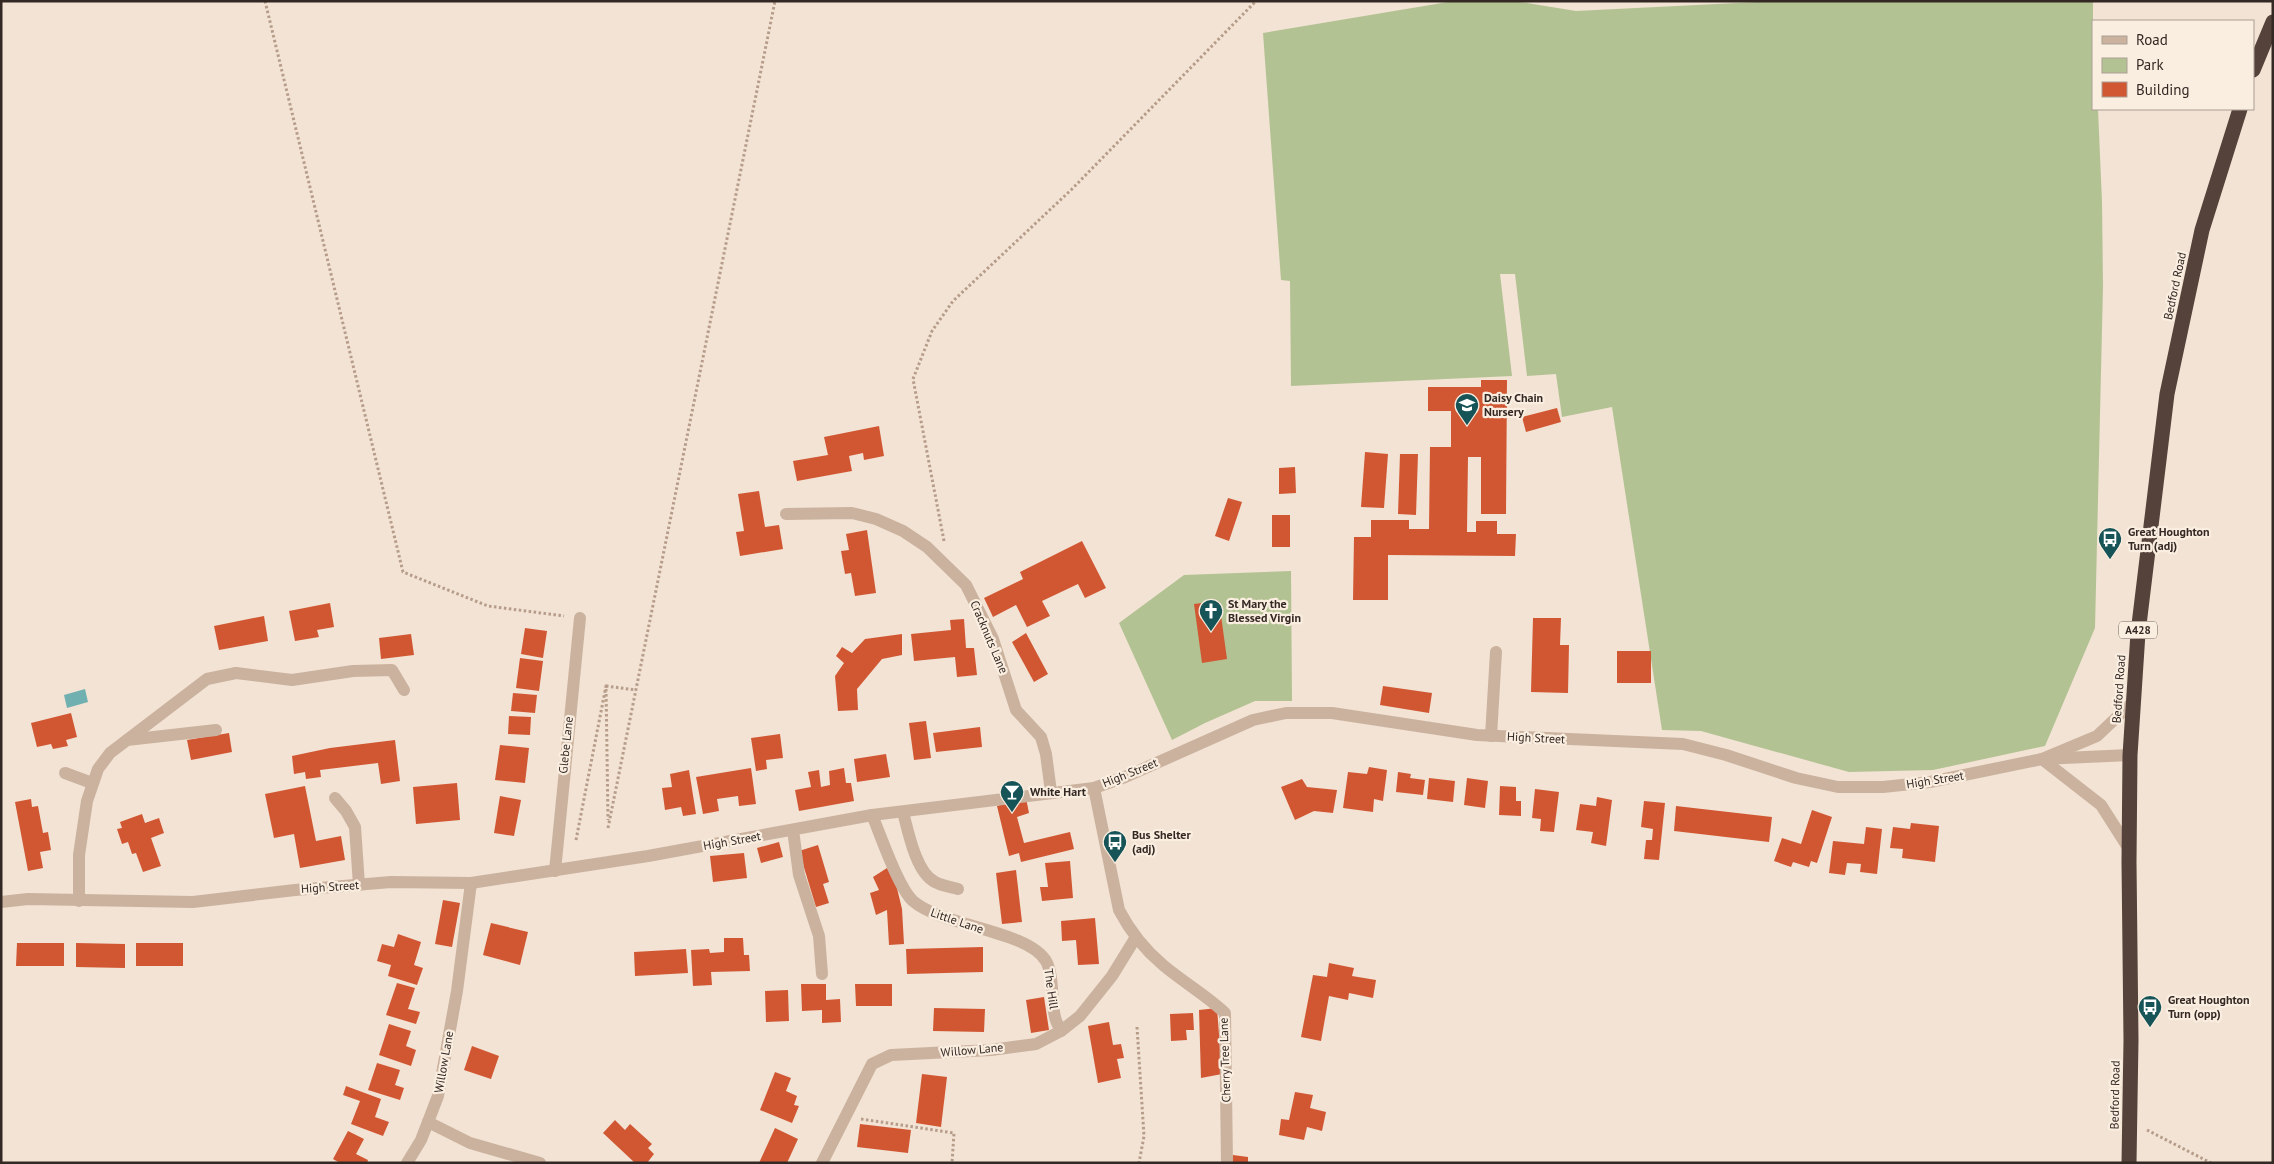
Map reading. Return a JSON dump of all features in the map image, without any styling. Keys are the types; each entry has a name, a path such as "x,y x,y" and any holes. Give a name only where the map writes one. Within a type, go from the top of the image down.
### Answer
{"highway":[{"path":"2254,68 2273,22"},
{"name":"Bedford Road","path":"2129,1163 2130,755 2138,633 2167,394 2202,230 2240,110"}],"street":[{"name":"Cracknuts Lane","path":"786,514 852,513 876,519 903,531 928,547 950,568 966,585 978,606 993,639 1016,710 1041,737 1046,754 1051,792"},
{"name":"Glebe Lane","path":"555,871 580,618"},
{"path":"1491,736 1496,652"},
{"path":"79,901 79,855 87,801 98,770 110,754 207,679 236,673 292,680 353,671 392,670 404,690"},
{"path":"2129,850 2101,805 2042,759 2097,736 2134,701"},
{"name":"High Street","path":"1,902 28,899 192,902 391,882 471,883 576,868 872,815 1094,788 1125,777 1253,720 1286,713 1332,714 1491,736 1683,744 1726,755 1796,778 1838,787 1883,787 1930,782 2042,759 2130,755"},
{"path":"127,740 216,730"},
{"path":"65,773 92,783"},
{"name":"Cherry Tree Lane","path":"1094,788 1119,910 1136,938 1163,965 1210,999 1225,1013 1227,1163"},
{"path":"335,798 346,811 355,827 359,885"},
{"path":"903,812 912,846 923,870 934,882 958,889"},
{"name":"Little Lane","path":"872,815 894,868 912,899 927,911 1018,941 1035,952"},
{"path":"793,830 799,875 820,936 822,974"},
{"name":"Willow Lane","path":"407,1163 428,1122 440,1087 457,992 471,883"},
{"name":"Willow Lane","path":"822,1163 872,1064 891,1055 991,1050 1036,1044 1061,1031 1080,1016 1112,976 1136,938"},
{"name":"The Hill","path":"1035,952 1045,959 1049,967 1055,1018 1061,1031"},
{"path":"428,1122 470,1143 502,1154 540,1163"}],"path":[{"path":"265,1 403,572 488,606 580,618"},
{"path":"606,686 608,828 775,1"},
{"path":"950,568 913,379 932,331 953,301 1072,190 1256,1"},
{"path":"606,686 636,690"},
{"path":"576,868 606,686"},
{"path":"1137,1027 1144,1136 1140,1163"},
{"path":"845,1117 954,1133 952,1163"},
{"path":"2130,1121 2211,1163"}],"green space":[{"path":"1454,1 1514,1 1576,11 1777,1 2093,1 2092,110 2098,110 2103,286 2095,628 2045,746 1933,770 1849,772 1701,731 1662,730 1612,407 1562,417 1556,374 1527,376 1515,274 1500,274 1512,376 1291,386 1290,281 1281,280 1263,33"},
{"path":"1291,571 1292,701 1255,701 1172,740 1119,623 1184,575"}],"water":[{"path":"85,689 88,702 67,708 64,695"}],"building":[{"path":"1481,380 1507,380 1506,514 1481,514 1481,457 1468,457 1467,532 1476,532 1476,521 1497,521 1497,534 1516,534 1515,556 1388,555 1388,600 1353,600 1354,537 1371,537 1371,520 1409,520 1409,529 1429,529 1430,447 1451,447 1451,411 1428,411 1428,387 1481,387"},
{"path":"1557,408 1561,422 1526,432 1522,417"},
{"path":"879,426 884,456 864,460 863,453 849,456 852,471 797,481 793,461 828,455 824,437"},
{"path":"1365,452 1388,454 1384,508 1361,507"},
{"path":"1400,454 1418,454 1416,515 1398,514"},
{"path":"1295,467 1296,493 1279,494 1279,468"},
{"path":"759,491 765,527 779,525 783,549 740,556 736,532 744,531 738,494"},
{"path":"1228,498 1242,502 1229,541 1215,536"},
{"path":"1272,515 1290,515 1290,547 1272,547"},
{"path":"867,530 876,593 855,596 851,573 845,574 841,551 849,550 846,534"},
{"path":"1082,541 1106,588 1085,598 1078,584 1042,601 1050,616 1027,627 1016,605 993,617 984,598 1023,579 1020,572"},
{"name":"St Mary the Blessed Virgin","path":"1219,601 1227,659 1202,663 1194,604"},
{"path":"330,603 334,627 317,630 319,637 295,641 289,611"},
{"path":"264,616 268,641 219,650 214,626"},
{"path":"1533,618 1561,618 1560,645 1569,645 1568,693 1531,692"},
{"path":"964,619 966,648 974,648 977,675 957,677 955,657 914,661 911,634 951,630 950,620"},
{"path":"525,628 547,631 543,658 521,654"},
{"path":"1026,633 1048,674 1034,682 1012,642"},
{"path":"411,634 414,655 381,659 379,638"},
{"path":"902,634 902,655 882,659 857,689 858,710 838,711 835,676 844,663 836,656 842,647 852,653 865,639"},
{"path":"1617,651 1651,651 1651,683 1617,683"},
{"path":"520,658 543,661 539,691 516,688"},
{"path":"1383,686 1432,693 1429,713 1380,705"},
{"path":"513,693 537,695 535,713 511,711"},
{"path":"71,713 77,737 66,740 68,746 53,749 51,744 37,747 31,723"},
{"path":"509,716 531,717 530,735 508,734"},
{"path":"926,721 931,758 914,760 909,723"},
{"path":"980,727 982,747 936,752 933,733"},
{"path":"229,733 232,752 191,760 187,740"},
{"path":"780,734 783,758 766,760 767,769 756,771 751,738"},
{"path":"395,740 400,781 381,784 378,763 320,770 321,777 306,779 305,772 294,774 292,756 330,748"},
{"path":"500,745 529,748 525,783 495,780"},
{"path":"886,754 890,777 857,782 854,759"},
{"path":"1369,767 1387,770 1383,801 1374,799 1373,812 1343,808 1348,772 1367,774"},
{"path":"751,768 756,804 739,806 738,796 717,799 719,811 703,814 696,777"},
{"path":"844,768 846,783 851,783 854,801 799,811 795,790 811,787 808,772 819,770 821,787 830,785 829,771"},
{"path":"689,770 696,814 683,816 681,807 665,810 662,788 672,787 670,774"},
{"path":"1398,772 1411,774 1410,778 1425,780 1423,795 1396,792"},
{"path":"1429,778 1455,781 1453,802 1427,799"},
{"path":"1467,778 1488,781 1485,808 1464,805"},
{"path":"1302,779 1307,787 1337,790 1333,813 1314,811 1295,820 1281,787"},
{"path":"457,783 460,820 416,824 413,787"},
{"path":"305,786 316,841 341,836 345,860 300,868 294,834 274,838 265,794"},
{"path":"1500,786 1516,787 1516,801 1521,801 1521,816 1499,815"},
{"path":"1535,789 1559,792 1554,832 1540,831 1541,819 1532,818"},
{"path":"500,796 521,800 514,836 494,833"},
{"path":"1597,797 1612,800 1606,846 1591,843 1593,832 1576,830 1580,804 1596,806"},
{"path":"1026,798 1029,813 1017,817 1024,843 1070,832 1074,849 1021,862 1019,853 1009,856 997,806"},
{"path":"31,799 32,807 38,806 43,833 48,832 51,850 40,852 43,868 28,871 15,802"},
{"path":"1644,801 1665,803 1659,860 1644,859 1646,840 1652,840 1653,829 1641,827"},
{"path":"1676,806 1772,817 1769,842 1674,831"},
{"path":"1812,810 1832,817 1817,863 1811,861 1809,867 1793,862 1791,867 1774,861 1782,838 1801,844"},
{"path":"142,814 145,823 159,818 164,833 151,838 161,866 143,872 136,853 132,854 128,842 122,844 117,829 122,828 120,822"},
{"path":"1911,823 1939,826 1935,862 1902,858 1903,849 1890,848 1893,827 1910,829"},
{"path":"1866,827 1882,829 1877,874 1860,872 1861,864 1847,863 1845,875 1829,873 1833,841 1864,844"},
{"path":"779,842 783,857 761,863 757,848"},
{"path":"818,845 829,882 823,884 829,903 816,907 799,851"},
{"path":"744,853 747,878 713,882 710,856"},
{"path":"1070,861 1073,898 1042,901 1040,887 1048,887 1045,863"},
{"path":"887,868 896,884 902,909 904,944 889,945 887,910 876,915 870,893 879,890 873,877"},
{"path":"1016,870 1022,922 1002,924 996,873"},
{"path":"443,900 460,903 452,947 435,944"},
{"path":"1095,918 1099,964 1078,965 1076,940 1062,941 1061,921"},
{"path":"491,923 528,932 520,965 483,955"},
{"path":"398,934 421,942 414,965 423,968 417,985 388,976 391,965 377,961 382,944 394,947"},
{"path":"724,938 743,938 744,955 749,955 750,971 711,972 712,985 693,986 691,950 709,949 710,953 724,952"},
{"path":"17,943 64,943 64,966 16,966"},
{"path":"76,943 125,944 125,968 76,967"},
{"path":"136,943 183,943 183,966 136,966"},
{"path":"983,947 983,972 907,974 906,949"},
{"path":"686,949 688,973 635,976 634,952"},
{"path":"1329,963 1354,968 1352,976 1376,980 1373,998 1349,993 1348,1000 1329,996 1321,1041 1301,1037 1313,975 1327,977"},
{"path":"397,983 415,988 408,1009 420,1012 416,1024 386,1015"},
{"path":"801,984 826,984 826,1000 840,999 841,1022 822,1023 822,1010 802,1011"},
{"path":"855,984 892,984 892,1006 856,1006"},
{"path":"788,990 789,1021 766,1022 765,991"},
{"path":"1044,997 1049,1030 1031,1033 1026,1000"},
{"path":"934,1008 985,1009 984,1032 933,1031"},
{"path":"1217,1008 1222,1074 1201,1078 1199,1010"},
{"path":"1193,1013 1194,1030 1186,1030 1187,1040 1171,1041 1170,1014"},
{"path":"1109,1022 1113,1045 1121,1044 1124,1058 1117,1059 1121,1078 1098,1083 1088,1026"},
{"path":"389,1024 411,1031 406,1046 416,1050 411,1066 379,1055"},
{"path":"472,1046 499,1056 491,1079 464,1070"},
{"path":"377,1063 400,1070 395,1085 404,1088 400,1100 368,1090"},
{"path":"775,1072 791,1078 786,1091 797,1096 794,1105 799,1106 792,1123 760,1110"},
{"path":"922,1074 947,1077 941,1127 916,1123"},
{"path":"346,1086 381,1099 375,1117 389,1122 383,1136 351,1124 360,1101 343,1095"},
{"path":"1295,1092 1313,1095 1310,1108 1326,1112 1322,1131 1307,1127 1304,1140 1279,1135 1281,1119 1289,1120"},
{"path":"615,1120 625,1130 630,1124 652,1144 648,1148 654,1154 647,1163 635,1163 603,1133"},
{"path":"860,1124 911,1130 908,1153 857,1147"},
{"path":"775,1128 798,1139 787,1163 759,1163"},
{"path":"348,1131 364,1139 356,1154 368,1160 367,1163 340,1163 333,1159"},
{"path":"1233,1155 1248,1157 1248,1163 1232,1163"}],"place":[{"name":"Daisy Chain Nursery","path":"1467,426"},
{"name":"Great Houghton Turn (adj)","path":"2110,560"},
{"name":"St Mary the Blessed Virgin","path":"1211,632"},
{"name":"White Hart","path":"1012,813"},
{"name":"Bus Shelter (adj)","path":"1115,863"},
{"name":"Great Houghton Turn (opp)","path":"2150,1028"}]}
